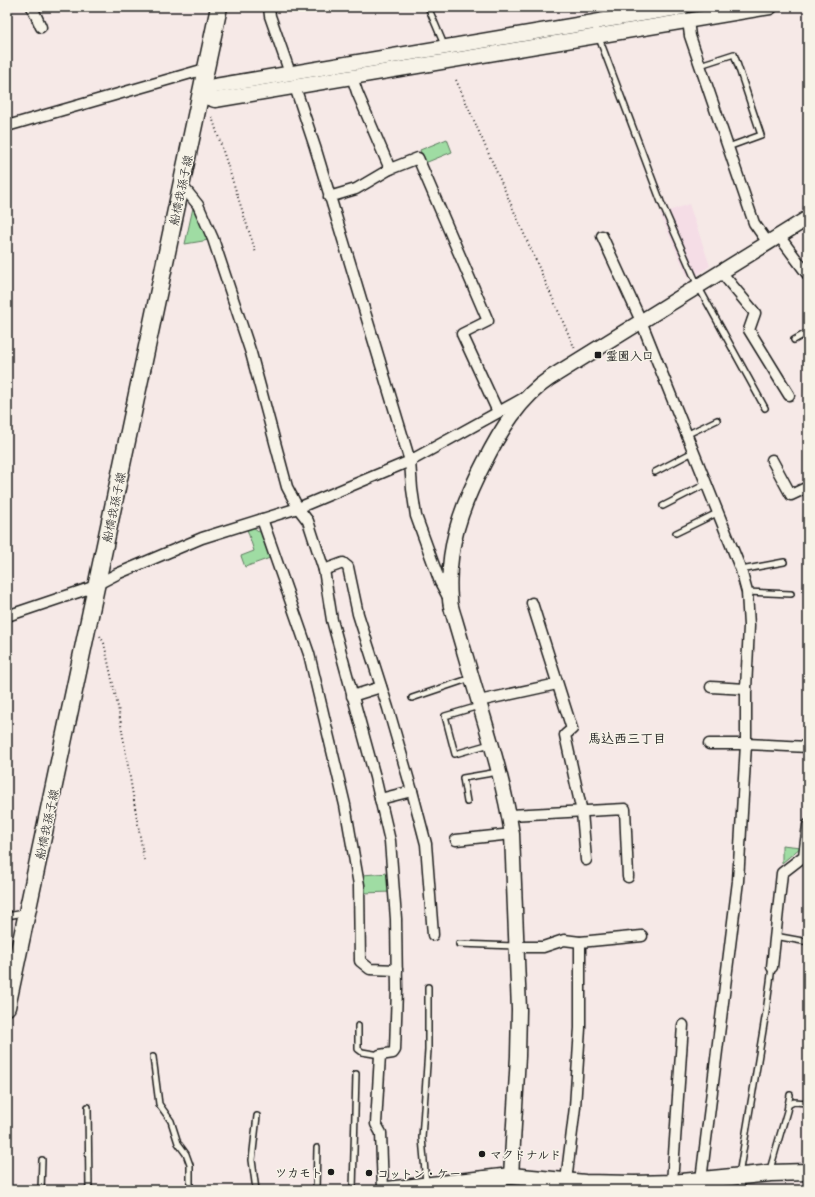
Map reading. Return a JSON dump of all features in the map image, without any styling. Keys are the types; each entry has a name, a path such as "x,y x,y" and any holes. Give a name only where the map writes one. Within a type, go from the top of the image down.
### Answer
{"main road":[{"name":"船橋我孫子線","path":"7,1007 219,7"},
{"path":"387,1190 502,1181 566,1181 611,1184 742,1183 771,1173 808,1172"}],"street":[{"path":"32,7 41,28"},
{"path":"269,7 270,16 290,73"},
{"path":"200,95 215,86 683,7"},
{"path":"200,95 215,100 770,7"},
{"path":"689,28 690,36 754,223 774,239 808,275"},
{"path":"7,126 206,69"},
{"path":"352,77 356,92 390,169"},
{"path":"295,87 410,461 416,516 440,582 450,601 500,772 510,815 517,946 518,1056 502,1181"},
{"path":"329,197 356,189 390,169 418,158 488,321 462,334 498,412"},
{"path":"181,184 198,205 213,239 251,352 287,487 298,508 308,521 324,570 332,620 390,841 396,919 395,1050 393,1053 380,1055 376,1124 381,1133 383,1190"},
{"path":"7,616 90,588 97,583 202,538 298,508 410,461 527,396 548,380 641,321 808,218"},
{"path":"602,236 641,321 741,570 747,592 749,626 746,689 746,744 738,881 702,1184"},
{"path":"721,272 756,313 749,330 789,395"},
{"path":"450,601 449,574 452,550 465,502 490,450 507,422 527,396"},
{"path":"772,460 791,495 808,487"},
{"path":"262,519 309,654 345,805 359,885 360,961 370,969 396,970"},
{"path":"324,570 343,563 348,567 358,614 412,791 426,844 433,936"},
{"path":"532,603 572,729 565,735 582,812 586,860"},
{"path":"480,704 557,684"},
{"path":"352,696 381,687"},
{"path":"711,687 746,689"},
{"path":"709,744 808,747"},
{"path":"380,799 412,791"},
{"path":"510,815 625,809 628,876"},
{"path":"772,968 782,873 805,857 808,825"},
{"path":"456,840 512,834"},
{"path":"517,946 543,947 564,940 580,942 642,936"},
{"path":"566,1181 575,1107 580,1028 580,942"},
{"path":"672,1183 683,1025"}],"lane":[{"path":"428,7 442,40"},
{"path":"593,22 661,202 698,286 765,408"},
{"path":"700,65 734,54 761,135 728,147"},
{"path":"794,340 808,332"},
{"path":"686,435 717,420"},
{"path":"655,472 693,452"},
{"path":"663,506 706,484"},
{"path":"676,533 717,513"},
{"path":"741,570 784,562"},
{"path":"747,592 791,594"},
{"path":"412,698 472,678"},
{"path":"480,704 445,716 455,754 492,744"},
{"path":"467,802 463,778 500,772"},
{"path":"7,916 27,912"},
{"path":"775,936 808,942"},
{"path":"459,944 517,946"},
{"path":"742,1183 740,1168 772,968"},
{"path":"427,1186 422,1138 428,1050 428,987"},
{"path":"358,1026 358,1049 362,1052 380,1055"},
{"path":"153,1057 159,1104 171,1121 178,1143 186,1154 190,1165 190,1190"},
{"path":"353,1190 356,1074"},
{"path":"771,1173 771,1166 790,1095"},
{"path":"788,1105 794,1102 808,1103"},
{"path":"88,1107 89,1190"},
{"path":"256,1190 252,1160 257,1116"},
{"path":"316,1190 317,1148"},
{"path":"41,1190 42,1160"}],"path":[{"path":"456,80 580,360"},
{"path":"212,117 256,253"},
{"path":"89,619 104,643 118,707 144,860"}],"shaded area":[{"path":"689,204 710,266 691,279 688,278 660,214"}],"green space":[{"path":"447,139 452,152 425,163 420,150"},
{"path":"194,203 209,240 185,244"},
{"path":"253,527 261,533 270,558 245,567 241,556 254,551 247,529"},
{"path":"782,845 801,847 782,863"},
{"path":"389,873 391,892 363,893 362,875"}],"place":[{"name":"霊園入口","path":"598,355"},
{"name":"マクドナルド","path":"482,1154"},
{"name":"ツカモト","path":"331,1172"},
{"name":"コットン・ケー","path":"369,1173"}],"district":[{"name":"馬込西三丁目","path":"627,737"}]}
